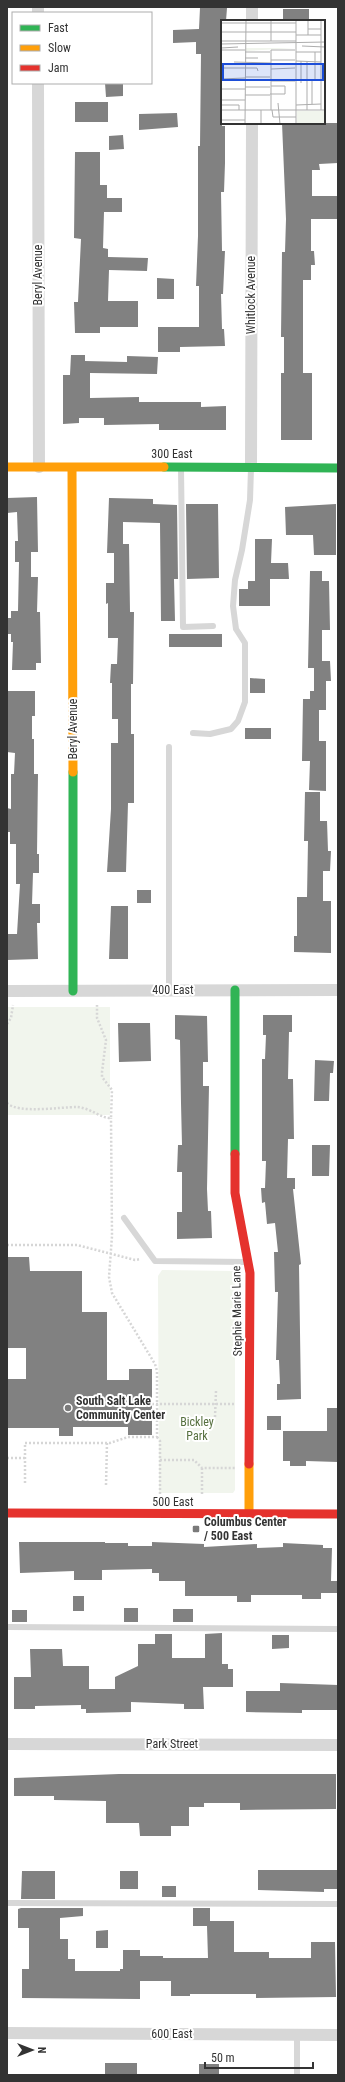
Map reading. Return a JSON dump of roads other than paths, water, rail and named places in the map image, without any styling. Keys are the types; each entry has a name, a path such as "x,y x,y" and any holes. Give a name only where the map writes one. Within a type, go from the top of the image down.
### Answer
{"street":[{"path":"252,7 252,20"},
{"name":"Beryl Avenue","path":"38,84 39,467"},
{"name":"Whitlock Avenue","path":"251,466 252,124"},
{"name":"300 East","path":"7,467 251,466 338,468"},
{"name":"Beryl Avenue","path":"72,467 73,990"},
{"name":"400 East","path":"7,990 338,990"},
{"name":"Stephie Marie Lane","path":"235,990 235,1193 237,1214 249,1262 249,1514"},
{"name":"500 East","path":"7,1513 338,1514"},
{"name":"Park Street","path":"7,1744 338,1745"},
{"name":"600 East","path":"7,2033 338,2035"}],"lane":[{"path":"181,466 183,627 213,626"},
{"path":"193,733 210,734 231,729 238,721 245,702 245,643 236,629 233,606 235,580 242,550 250,500 251,466"},
{"path":"169,747 169,990"},
{"path":"124,1218 155,1261 249,1262"},
{"path":"7,1627 338,1629"},
{"path":"7,1902 338,1904"},
{"path":"297,2035 297,2075"}],"place":[{"name":"South Salt Lake Community Center","path":"68,1408"},
{"name":"Columbus Center / 500 East","path":"196,1529"}],"park label":[{"name":"Bickley Park","path":"197,1429"}]}
